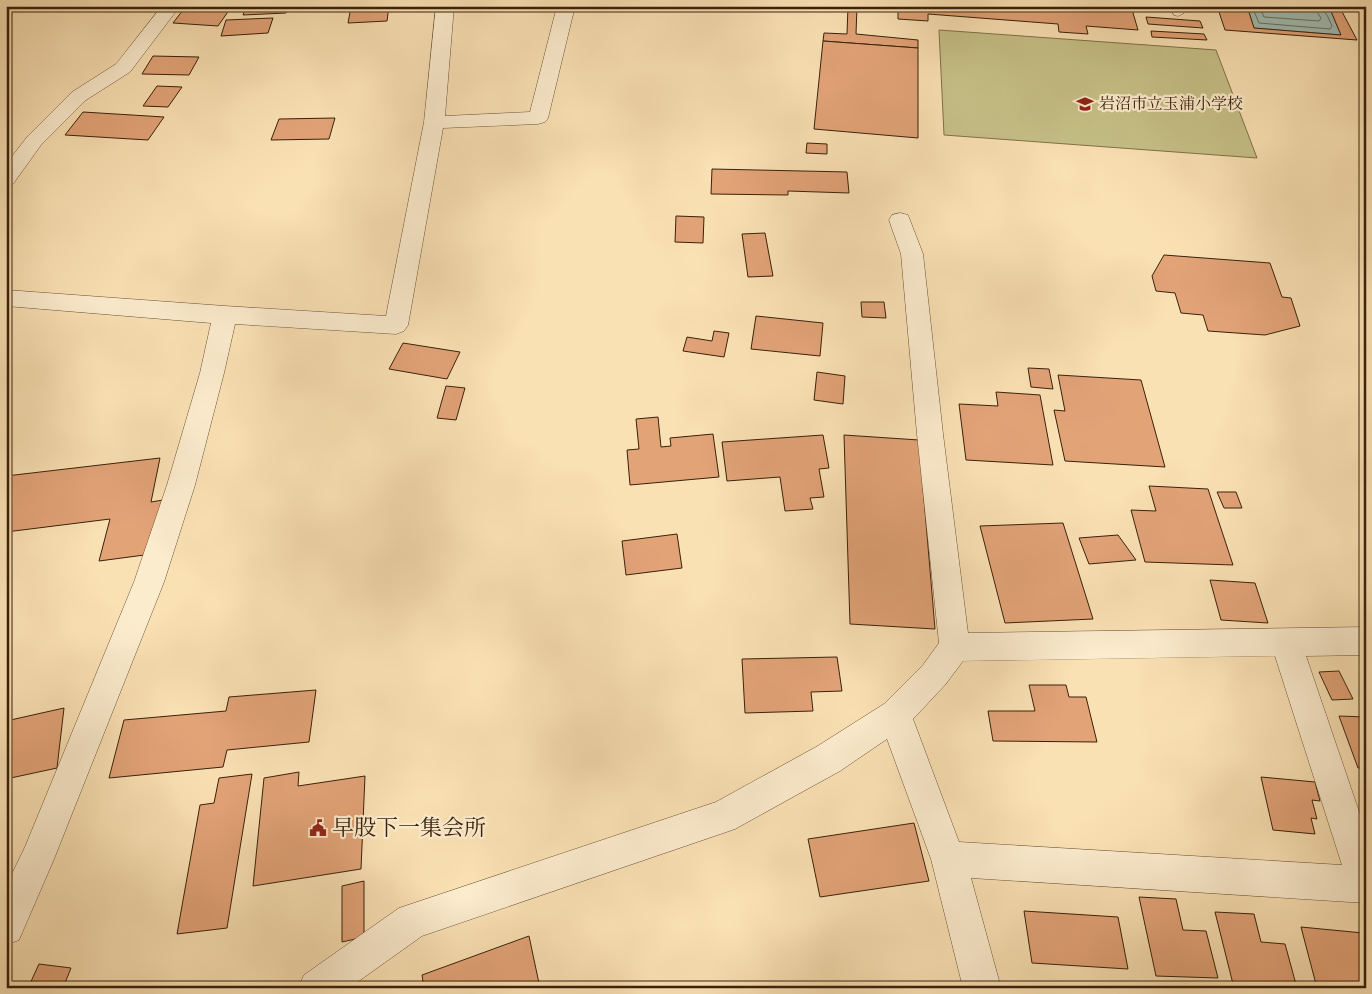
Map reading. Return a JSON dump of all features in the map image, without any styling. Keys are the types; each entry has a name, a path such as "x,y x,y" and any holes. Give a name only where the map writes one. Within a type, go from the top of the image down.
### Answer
{"street":[{"path":"6,179 34,141 79,96 123,68 171,6"},
{"path":"6,298 225,315 396,325 434,122 445,6"},
{"path":"434,122 538,118 566,6"},
{"path":"317,988 412,921 722,817 828,758 894,715 934,675 955,647 930,434 912,254 900,220"},
{"path":"6,926 37,859 149,582 181,485 225,315"},
{"path":"955,647 1366,641"},
{"path":"948,859 1366,884 1286,642"},
{"path":"894,715 948,859 982,988"}],"shaded area":[{"path":"939,30 1216,50 1257,158 944,135"}],"water":[{"path":"1247,6 1297,6 1330,9 1341,35 1254,28"}],"building":[{"path":"61,6 106,6 102,11 58,9"},
{"path":"186,6 232,6 218,26 173,23"},
{"path":"246,6 288,6 286,13 243,15"},
{"path":"389,6 387,21 348,23 351,7"},
{"path":"848,6 857,6 856,34 918,40 918,48 823,41 824,33 847,34"},
{"path":"875,6 1131,6 1138,30 1086,26 1088,34 1059,32 1058,24 928,14 928,21 898,19 898,11 874,9"},
{"path":"1217,6 1247,6 1254,28 1341,35 1330,9 1297,6 1339,6 1357,40 1225,30"},
{"path":"1146,17 1200,21 1203,28 1148,24"},
{"path":"273,18 268,33 221,36 226,20"},
{"path":"1151,31 1204,34 1207,40 1152,37"},
{"path":"823,41 918,48 918,138 814,129"},
{"path":"153,56 199,57 189,75 142,74"},
{"path":"157,86 182,87 168,107 143,106"},
{"path":"83,112 164,117 148,140 65,135"},
{"path":"335,118 329,139 271,140 279,119"},
{"path":"807,143 827,144 827,154 806,153"},
{"path":"712,169 847,172 849,193 788,191 788,195 711,194"},
{"path":"676,216 704,217 703,243 675,242"},
{"path":"765,233 773,276 748,277 742,234"},
{"path":"1164,255 1270,263 1282,297 1291,298 1300,326 1265,335 1208,331 1203,315 1181,313 1175,293 1156,291 1152,276"},
{"path":"861,302 884,302 886,318 862,317"},
{"path":"756,316 823,323 820,356 751,349"},
{"path":"714,331 729,333 724,357 683,351 687,337 712,341"},
{"path":"403,343 460,352 447,379 389,369"},
{"path":"1028,368 1049,369 1053,389 1031,387"},
{"path":"817,372 845,376 843,404 814,400"},
{"path":"1058,375 1141,380 1165,467 1065,461 1054,410 1065,411"},
{"path":"446,386 465,388 456,420 437,418"},
{"path":"996,392 1040,395 1053,465 966,460 959,404 998,406"},
{"path":"658,417 661,447 671,446 670,438 713,434 719,477 630,485 627,450 639,449 636,419"},
{"path":"823,435 829,468 819,469 824,497 810,498 813,509 785,511 780,477 727,481 722,442"},
{"path":"844,435 919,440 935,629 850,624"},
{"path":"160,458 151,502 163,500 152,554 99,561 110,519 6,532 6,476"},
{"path":"1149,486 1208,489 1233,565 1145,562 1131,510 1156,511"},
{"path":"1217,492 1236,492 1242,508 1224,508"},
{"path":"1063,523 1093,619 1005,623 980,526"},
{"path":"677,534 682,568 626,575 622,541"},
{"path":"1118,535 1136,560 1089,564 1079,538"},
{"path":"1210,580 1255,583 1268,623 1221,620"},
{"path":"837,657 842,691 811,692 813,711 745,713 742,659"},
{"path":"1339,671 1353,699 1332,700 1319,672"},
{"path":"1029,685 1066,685 1069,697 1086,697 1097,742 993,741 988,711 1035,711"},
{"path":"316,690 309,742 227,750 223,767 109,778 124,720 226,711 229,697"},
{"path":"64,708 57,768 6,779 6,721"},
{"path":"1339,716 1366,717 1366,768 1358,768"},
{"path":"299,772 298,786 365,776 361,869 253,886 264,778"},
{"path":"252,774 227,928 177,934 200,805 214,803 219,778"},
{"path":"1261,777 1315,782 1320,801 1312,800 1317,819 1311,818 1315,834 1273,830"},
{"path":"914,823 929,881 820,897 808,839"},
{"path":"364,881 364,937 342,942 342,886"},
{"path":"1139,897 1176,899 1183,930 1206,931 1218,978 1156,976"},
{"path":"1024,911 1118,917 1128,969 1032,963"},
{"path":"1215,912 1254,914 1261,942 1285,944 1297,988 1233,984"},
{"path":"1301,927 1363,933 1366,944 1366,988 1317,988"},
{"path":"529,936 540,988 424,988 422,975"},
{"path":"39,964 71,968 63,988 28,988"}],"place":[{"name":"岩沼市立玉浦小学校","path":"1085,104"},
{"name":"早股下一集会所","path":"318,828"}]}
